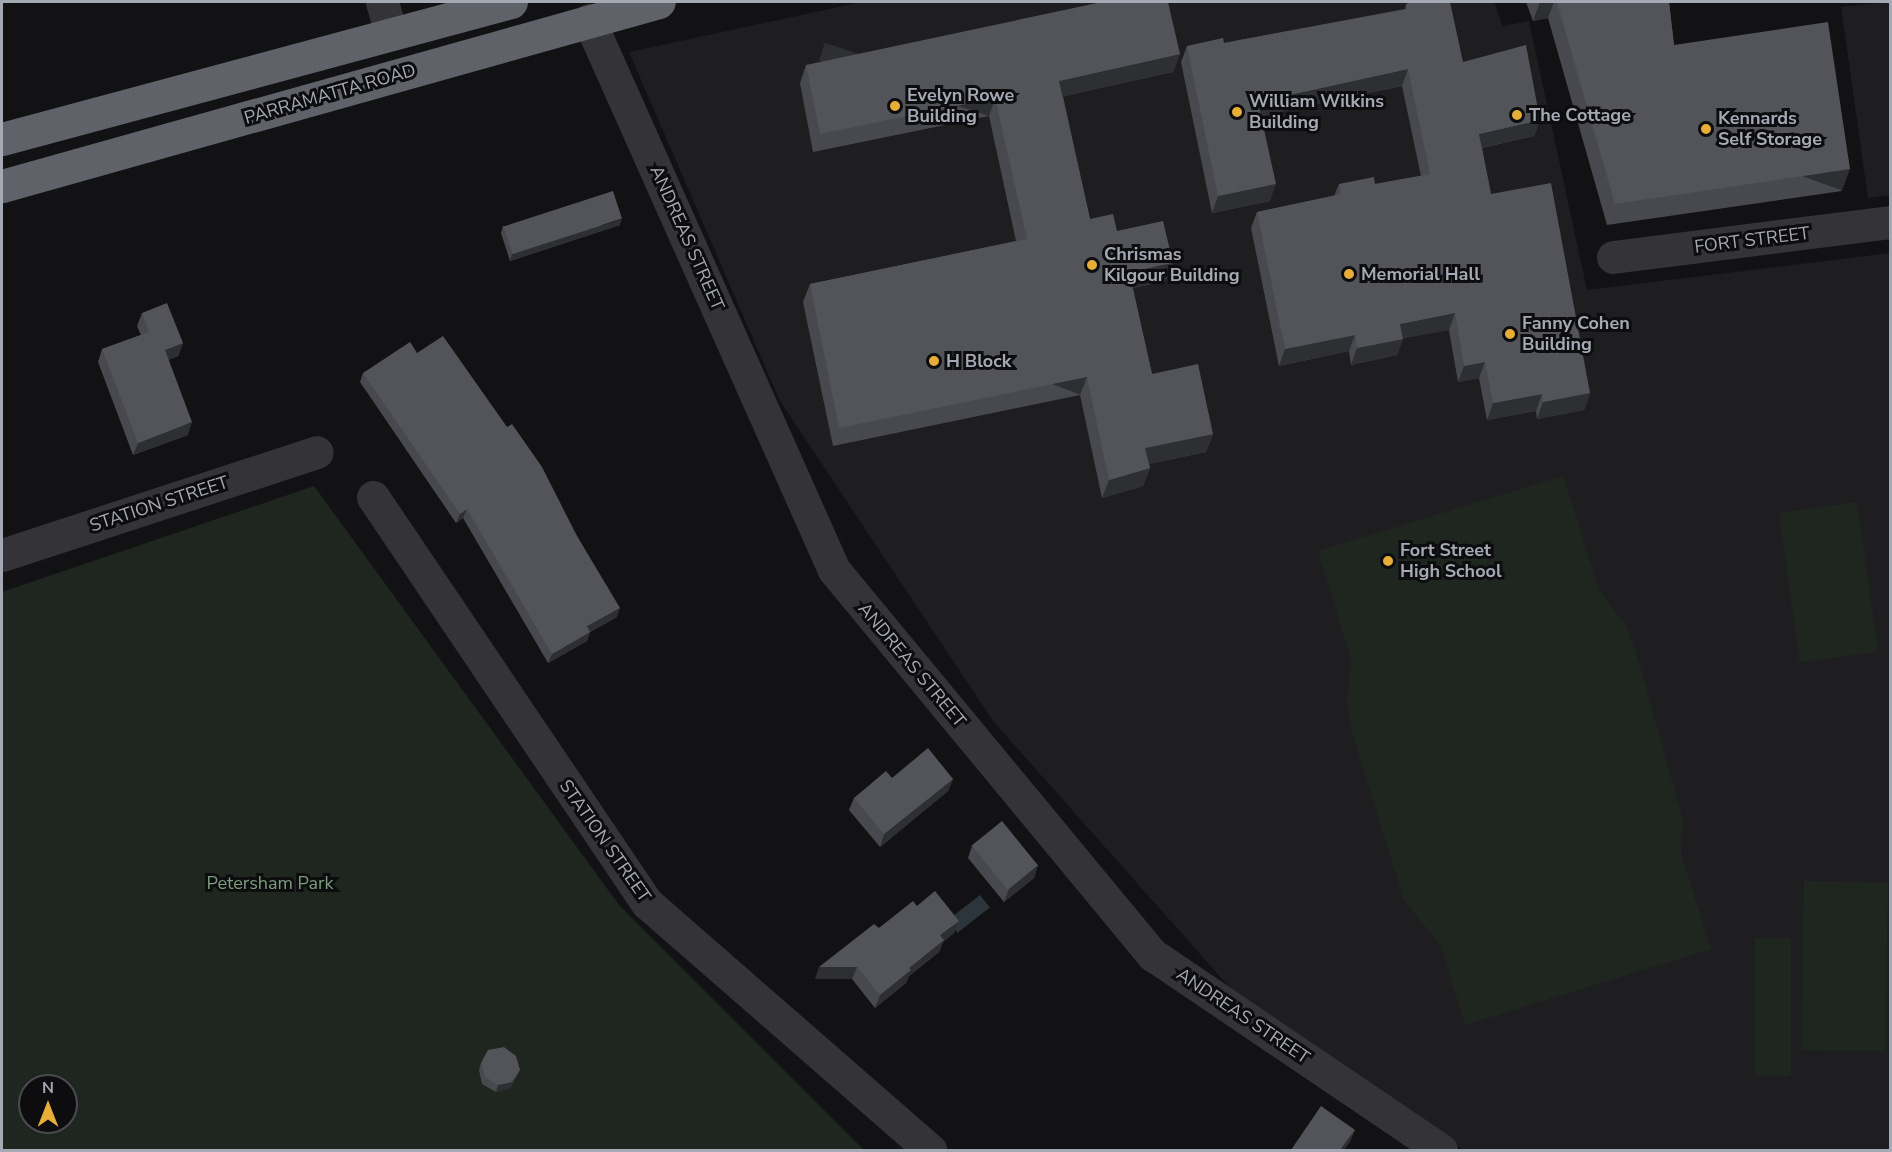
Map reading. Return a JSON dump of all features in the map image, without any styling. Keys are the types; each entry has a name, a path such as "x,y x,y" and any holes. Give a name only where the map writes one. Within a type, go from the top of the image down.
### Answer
{"highway":[{"path":"2,139 511,2"},
{"name":"PARRAMATTA ROAD","path":"2,186 659,2"}],"street":[{"path":"382,2 391,34"},
{"name":"ANDREAS STREET","path":"589,20 834,570 1153,954 1441,1150"},
{"name":"FORT STREET","path":"1613,257 1890,222"},
{"name":"STATION STREET","path":"2,555 317,452"},
{"name":"STATION STREET","path":"373,497 646,903 930,1150"}],"shaded area":[{"name":"Fort Street High School","path":"862,2 1494,2 1503,26 1529,21 1587,290 1890,253 1890,1150 1464,1150 1263,1025 993,721 780,401 629,52"},
{"path":"1890,2 1890,195 1868,198 1841,7"},
{"path":"980,895 990,908 958,933 948,920"}],"green space":[{"path":"1563,476 1599,590 1626,626 1636,652 1683,820 1681,854 1711,949 1465,1025 1441,946 1404,900 1352,733 1347,703 1351,659 1318,551"},
{"name":"Petersham Park","path":"314,486 619,905 864,1150 2,1150 2,592"},
{"path":"1857,502 1878,652 1800,663 1779,513"},
{"path":"1804,881 1888,882 1885,1051 1801,1050"},
{"path":"1755,938 1791,938 1791,1076 1755,1076"}],"building":[{"path":"1102,2 1168,2 1180,54 1059,81 1090,219 1113,214 1117,231 1163,221 1173,263 1129,272 1152,374 1198,364 1213,434 1145,448 1150,468 1109,480 1087,377 839,428 810,284 1027,239 995,98 820,134 806,65"},
{"path":"1450,2 1463,62 1526,45 1540,120 1479,134 1491,194 1551,183 1590,393 1543,402 1542,394 1493,403 1485,362 1464,366 1455,313 1400,324 1403,339 1357,348 1355,335 1285,349 1257,212 1341,194 1339,184 1374,177 1375,184 1430,174 1408,69 1258,102 1276,184 1218,196 1187,46 1223,38 1224,43 1407,9 1406,4"},
{"name":"Kennards Self Storage","path":"1557,2 1669,2 1674,45 1828,22 1850,169 1615,204"},
{"path":"613,191 622,219 513,254 504,227"},
{"path":"167,303 183,343 165,350 192,422 138,443 102,349 149,332 142,313"},
{"path":"443,336 507,427 512,424 542,467 577,536 620,608 587,626 590,632 552,654 467,509 460,514 363,373 410,342 417,353"},
{"path":"928,748 953,779 884,834 854,798 886,771 892,778"},
{"path":"1002,821 1038,865 1008,890 972,846"},
{"path":"935,891 959,921 940,935 944,940 880,995 857,967 819,967 874,924 879,928 913,901 917,906"},
{"path":"504,1047 516,1056 520,1070 512,1082 498,1085 485,1077 481,1063 488,1050"},
{"path":"1321,1106 1355,1130 1340,1150 1291,1150"}],"place":[{"name":"Evelyn Rowe Building","path":"895,106"},
{"name":"William Wilkins Building","path":"1237,112"},
{"name":"The Cottage","path":"1517,115"},
{"name":"Kennards Self Storage","path":"1706,129"},
{"name":"Chrismas Kilgour Building","path":"1092,265"},
{"name":"Memorial Hall","path":"1349,274"},
{"name":"Fanny Cohen Building","path":"1510,334"},
{"name":"H Block","path":"934,361"},
{"name":"Fort Street High School","path":"1388,561"}]}
